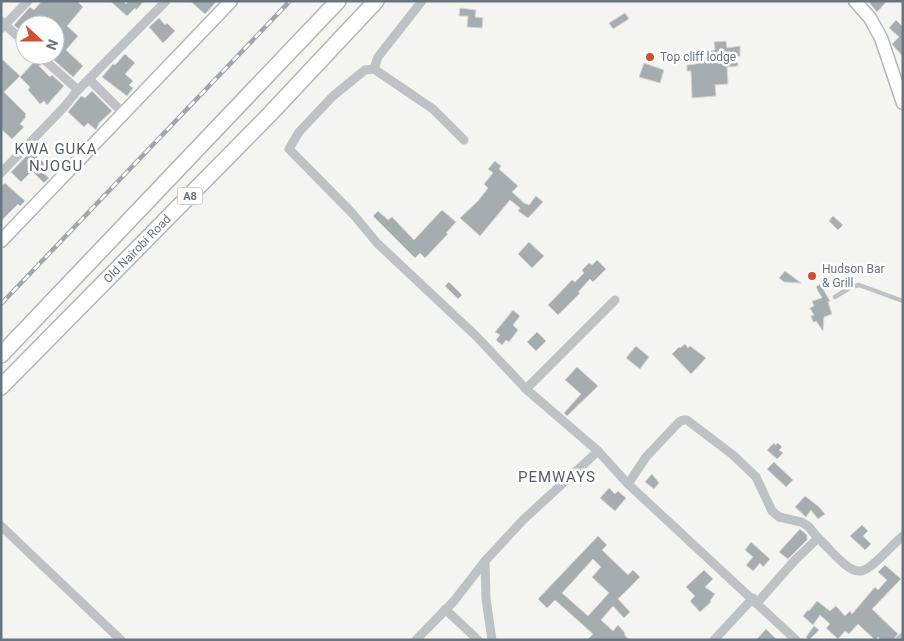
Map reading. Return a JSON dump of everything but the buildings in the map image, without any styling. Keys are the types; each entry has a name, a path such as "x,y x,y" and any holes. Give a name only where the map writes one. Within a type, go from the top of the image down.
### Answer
{"highway":[{"name":"Old Nairobi Road","path":"1,355 338,1"},
{"name":"Old Nairobi Road","path":"1,388 270,114 376,1"}],"street":[{"path":"15,35 3,25 28,1"},
{"path":"1,173 78,90 166,1"},
{"path":"1,241 231,1"},
{"path":"374,69 378,57 422,1"},
{"path":"855,1 870,18 881,38 903,103"},
{"path":"49,65 78,90"},
{"path":"464,140 433,109 374,69 365,70 333,96 299,132 289,150 353,214 377,243 476,336 526,389 598,451 628,484 796,640"},
{"path":"89,79 123,113"},
{"path":"526,389 615,300"},
{"path":"628,484 646,457 678,422 687,420 733,455 756,477 772,510 779,517 801,522 808,526 840,561 856,571 862,571 871,565 903,536"},
{"path":"416,640 454,601 485,561 522,520 598,451"},
{"path":"1,526 116,638"},
{"path":"714,640 818,538"},
{"path":"485,561 486,599 492,640"},
{"path":"445,609 478,640"},
{"path":"900,640 903,637"}],"lane":[{"path":"835,297 851,287 859,285 903,301"}],"railway":[{"path":"1,304 290,1"}],"place":[{"name":"Top cliff lodge","path":"650,57"},
{"name":"Hudson Bar & Grill","path":"812,276"}],"district":[{"name":"KWA GUKA NJOGU","path":"56,158"},
{"name":"PEMWAYS","path":"557,477"}]}
